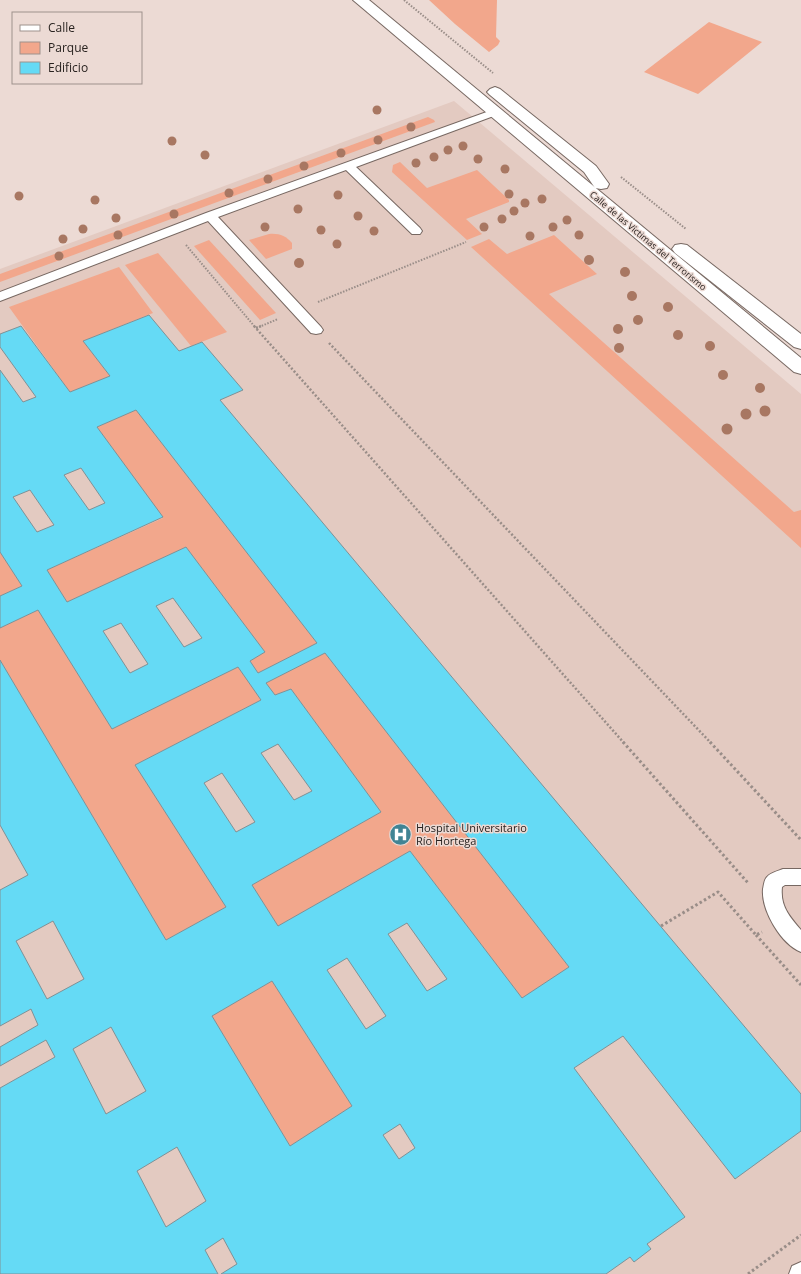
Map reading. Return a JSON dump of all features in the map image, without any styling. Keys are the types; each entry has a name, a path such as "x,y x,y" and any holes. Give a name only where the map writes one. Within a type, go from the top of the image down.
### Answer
{"street":[{"name":"Calle de las Víctimas del Terrorismo","path":"360,0 801,368"},
{"name":"Calle de las Víctimas del Terrorismo","path":"377,0 475,80 495,101 495,112"},
{"name":"Calle de las Víctimas del Terrorismo","path":"475,80 491,89 590,169 602,184"},
{"name":"Calle de las Víctimas del Terrorismo","path":"495,112 505,113 516,118 578,170 602,184 670,241 801,343"}],"lane":[{"path":"0,296 210,216 495,112"},
{"path":"348,166 416,231"},
{"path":"210,216 316,330"},
{"path":"801,877 783,877 773,883 771,896 773,908 781,920 801,943"}],"path":[{"path":"173,230 256,328 749,884"},
{"path":"256,328 466,242"},
{"path":"316,330 653,681 801,840"},
{"path":"660,926 718,892 801,985"},
{"path":"756,935 781,920"},
{"path":"748,1274 801,1235"}],"shaded area":[{"name":"Hospital Universitario Río Hortega","path":"454,101 801,394 801,1274 0,1274 0,269"}],"green space":[{"path":"429,0 497,0 496,37 500,41 498,45 489,52"},
{"path":"709,22 762,42 698,94 644,72"},
{"path":"428,117 435,122 0,282 0,274"},
{"path":"400,162 427,188 477,170 509,200 509,202 466,219 482,234 467,240 392,172 393,165"},
{"path":"269,234 276,234 287,238 292,243 292,249 266,259 249,240"},
{"path":"554,235 597,274 549,294 794,512 801,510 801,548 471,247 489,239 507,254"},
{"path":"209,240 276,313 260,320 194,246"},
{"path":"158,253 227,332 191,346 125,265"},
{"path":"119,267 153,313 83,341 110,376 70,392 9,307"},
{"path":"136,410 317,643 258,673 250,661 265,652 186,547 67,602 47,570 163,518 97,427"},
{"path":"0,552 22,586 0,596"},
{"path":"38,610 112,729 238,667 261,700 135,765 226,907 166,940 0,660 0,628"},
{"path":"325,653 569,967 522,998 410,851 278,926 252,885 381,812 291,689 275,695 266,683"},
{"path":"272,981 352,1106 290,1146 212,1016"}],"building":[{"path":"149,315 179,351 202,342 243,390 220,400 801,1094 801,1131 735,1179 623,1036 574,1068 685,1217 647,1244 651,1249 634,1262 630,1257 606,1274 221,1274 237,1264 223,1238 205,1250 218,1274 0,1274 0,1088 55,1057 46,1040 0,1066 0,1047 38,1025 31,1009 0,1026 0,890 28,875 0,825 0,660 166,940 226,907 135,765 261,700 238,667 112,729 38,610 0,628 0,596 22,586 0,552 0,370 23,402 36,397 0,347 0,334 21,326 70,392 110,376 83,341","holes":["136,410 317,643 258,673 250,661 265,652 186,547 67,602 47,570 163,517 97,427","81,468 105,503 89,510 64,475","30,490 54,525 37,532 13,497","173,598 202,638 184,647 156,606","121,623 148,664 130,673 103,631","325,653 569,967 522,998 410,851 278,926 252,885 381,812 291,689 275,695 266,683","278,744 312,791 294,800 261,753","222,773 255,822 236,832 204,783","53,921 84,979 47,999 16,941","407,923 447,979 427,991 388,934","347,958 386,1016 366,1029 327,970","272,981 352,1106 290,1146 212,1016","111,1027 146,1091 106,1114 73,1049","400,1124 415,1148 399,1159 383,1135","177,1147 206,1201 166,1227 137,1171"]}],"place":[{"name":"Hospital Universitario Río Hortega","path":"400,834"}]}
